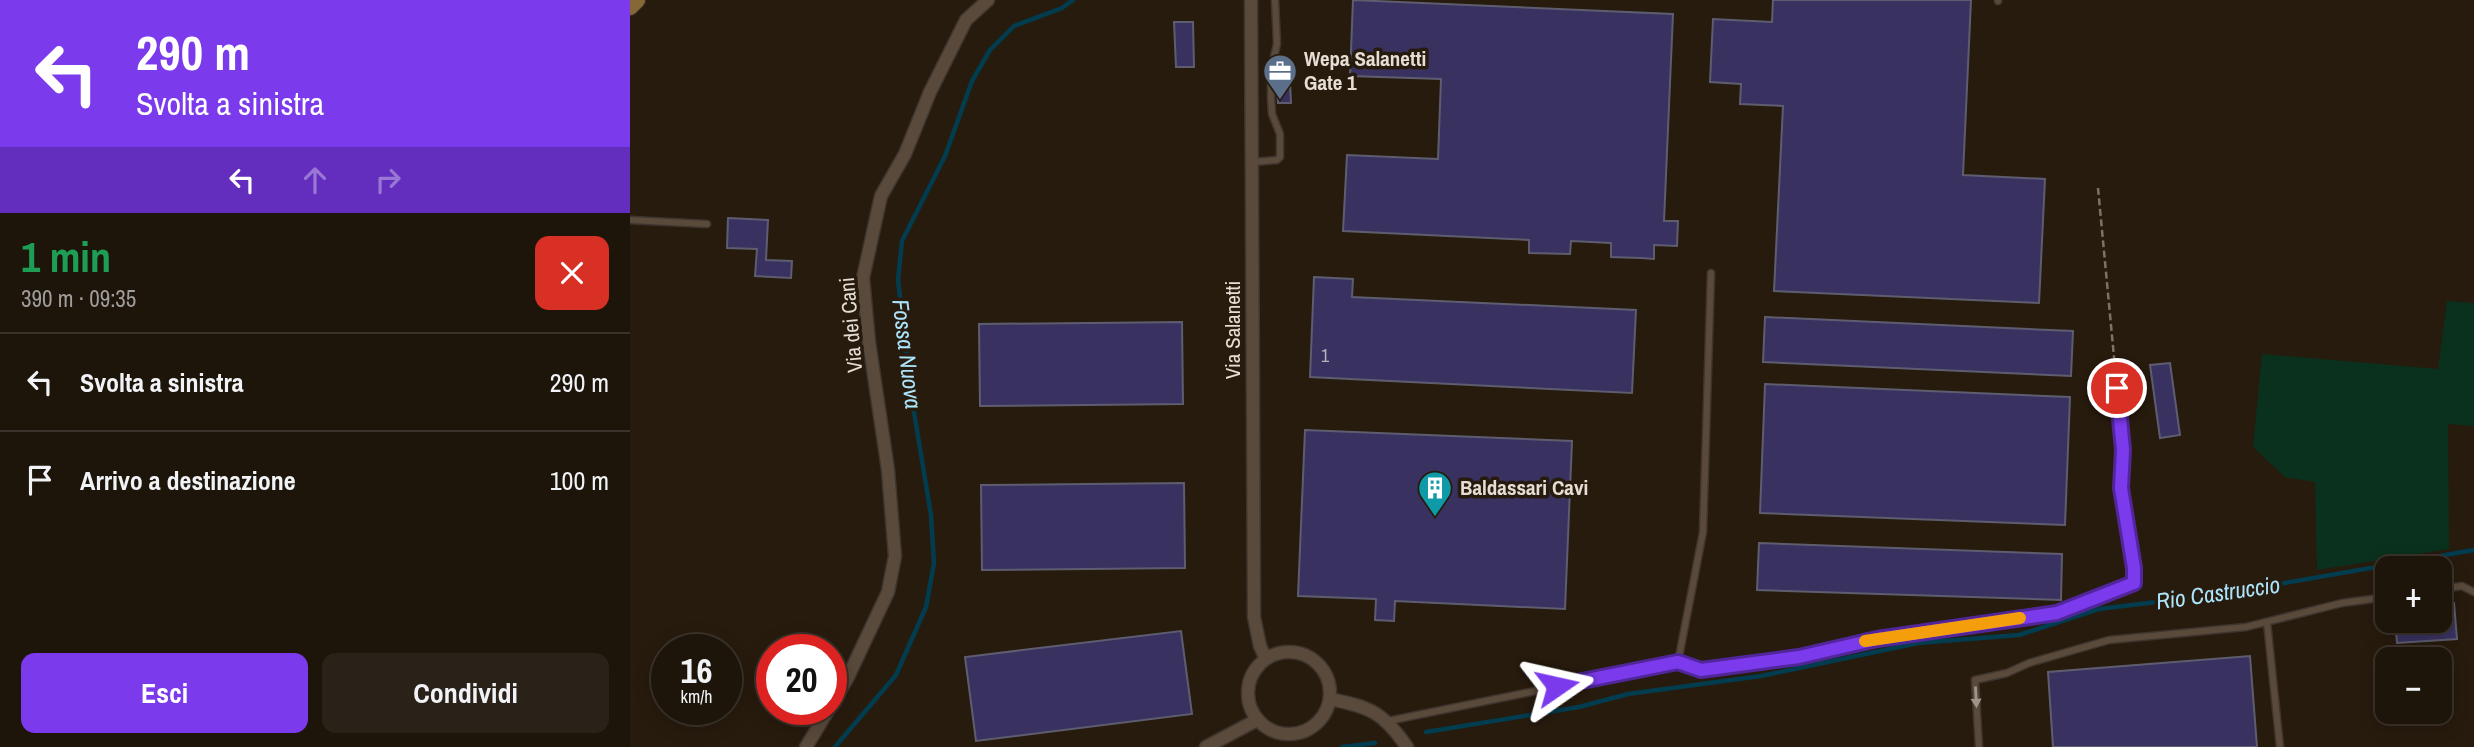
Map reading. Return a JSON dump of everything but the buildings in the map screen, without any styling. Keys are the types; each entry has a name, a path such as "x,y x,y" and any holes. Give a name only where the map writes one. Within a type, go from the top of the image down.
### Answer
{"main road":[{"path":"630,7 637,0"}],"street":[{"name":"Via dei Cani","path":"847,678 888,592 895,556 888,470 869,342 863,278 881,196 905,154 930,92 966,20 988,0"},
{"name":"Via Salanetti","path":"1251,0 1254,617 1259,646 1266,659"},
{"path":"1292,652 1305,654 1317,662 1330,685 1330,699 1326,712 1318,723 1307,731 1294,735 1267,729 1250,708 1248,694 1256,668 1278,653 1292,652"},
{"path":"1330,699 1364,706 1388,721 1407,747"},
{"path":"1206,747 1257,719"},
{"name":"Via dei Cani","path":"806,747 819,725"}],"lane":[{"path":"1252,162 1277,160 1280,157 1280,134 1272,114 1271,98 1271,70 1277,44 1275,0"},
{"path":"630,220 707,224"},
{"path":"1678,662 1703,532 1711,273"},
{"path":"1388,721 1678,662 1701,670 1799,657 1877,639 2057,613 2134,583 2121,488 2123,450 2117,388"},
{"path":"2452,587 2462,586 2474,592"},
{"path":"1979,747 1975,680 2007,673 2029,663 2109,640 2246,627 2342,603 2375,599"},
{"path":"2267,622 2280,747"}],"path":[{"path":"2098,188 2117,388"}],"green space":[{"path":"2447,301 2474,303 2474,426 2448,424 2449,549 2405,556 2375,556 2375,561 2317,570 2315,482 2285,477 2253,447 2262,354 2438,369"}],"waterway":[{"name":"Fossa Nuova","path":"835,747 896,675 926,607 934,563 931,515 912,400 898,280 902,241 945,156 972,81 990,50 1014,26 1062,8 1073,0"},
{"name":"Rio Castruccio","path":"1426,732 1579,707 1628,694 1761,676 1918,643 2019,635 2099,609 2222,594 2474,550"},
{"name":"Rio Castruccio","path":"1342,747 1375,743"}],"slow traffic":[{"path":"1865,641 2020,618"}],"place":[{"name":"Wepa Salanetti Gate 1","path":"1280,101"},
{"name":"Baldassari Cavi","path":"1435,518"}],"route":[{"path":"1557,686 1678,662 1701,670 1799,657 1877,639 2057,613 2134,583 2121,488 2123,450 2117,388"}]}
